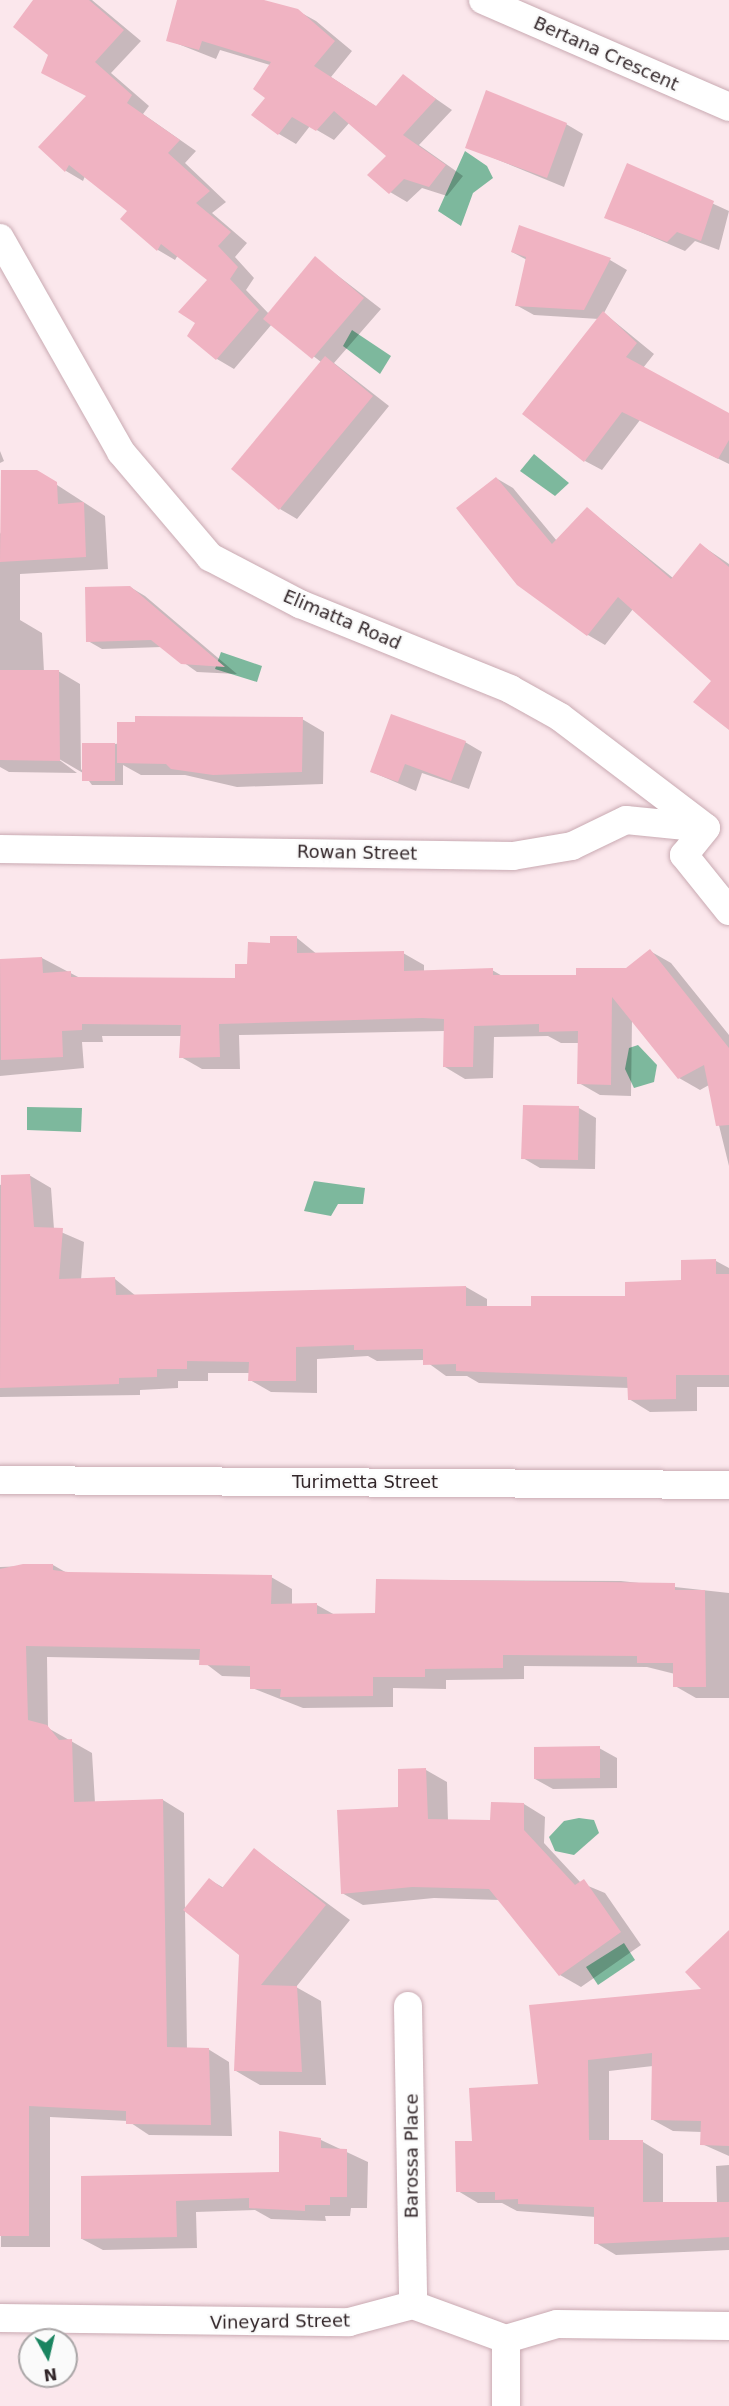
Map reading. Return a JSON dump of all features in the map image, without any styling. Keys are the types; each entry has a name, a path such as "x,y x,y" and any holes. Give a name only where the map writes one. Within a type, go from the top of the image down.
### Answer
{"street":[{"name":"Bertana Crescent","path":"483,0 729,107"},
{"name":"Elimatta Road","path":"0,238 121,452 210,557 300,604 532,701 583,732 706,828"},
{"name":"Rowan Street","path":"0,849 513,856 572,846 626,820 706,828"},
{"path":"706,828 684,855 729,911"},
{"name":"Turimetta Street","path":"0,1480 729,1485"},
{"name":"Barossa Place","path":"408,2006 413,2305"},
{"path":"413,2305 506,2339 557,2324 729,2326"},
{"name":"Vineyard Street","path":"0,2318 349,2322 413,2305"},
{"path":"506,2339 506,2406"}],"shaded area":[{"path":"465,151 487,166 493,178 473,193 461,226 438,211"},
{"path":"352,330 391,356 380,374 343,346"},
{"path":"534,454 569,483 555,496 520,471"},
{"path":"221,652 262,666 257,682 215,669"},
{"path":"638,1045 657,1065 654,1082 634,1088 625,1069 629,1048"},
{"path":"27,1107 82,1108 81,1132 27,1130"},
{"path":"314,1181 365,1188 363,1204 338,1204 331,1216 304,1211"},
{"path":"579,1818 594,1820 599,1833 574,1855 555,1851 549,1837 564,1821"},
{"path":"624,1943 635,1960 598,1985 586,1967"}],"building":[{"path":"33,0 89,0 124,30 95,62 132,95 127,103 180,140 168,153 210,191 196,203 231,232 218,246 238,267 230,279 259,310 216,360 187,336 195,323 178,312 207,280 161,244 157,251 120,219 127,211 69,165 65,172 38,147 86,96 41,73 48,55 13,27"},
{"path":"177,0 264,0 298,9 335,41 314,66 376,106 403,74 436,99 403,135 446,165 429,187 404,179 389,194 367,175 386,156 334,111 316,131 292,117 278,135 251,115 265,98 253,89 271,62 202,41 199,50 166,41"},
{"path":"486,90 567,123 547,178 465,148"},
{"path":"627,163 714,201 701,241 677,232 667,242 604,218"},
{"path":"519,225 611,258 584,310 515,306 526,257 511,252"},
{"path":"315,256 364,298 312,359 263,319"},
{"path":"603,311 637,343 626,357 729,413 729,440 718,459 622,412 584,462 522,414"},
{"path":"325,356 373,396 279,510 231,469"},
{"path":"1,470 37,470 57,482 58,504 84,502 86,557 0,562"},
{"path":"496,477 552,544 587,507 671,579 700,543 729,567 729,730 693,702 711,681 618,597 587,636 517,585 456,508"},
{"path":"130,586 225,667 181,664 151,640 86,642 85,587"},
{"path":"0,670 59,670 60,761 0,760"},
{"path":"391,714 466,741 451,781 405,764 398,782 370,772"},
{"path":"135,716 303,717 302,772 213,775 171,769 166,764 117,763 117,722 135,722"},
{"path":"82,743 115,743 115,781 82,781"},
{"path":"270,936 297,936 297,953 404,951 404,971 493,968 493,975 576,975 576,968 626,968 650,949 729,1048 729,1125 716,1126 704,1065 678,1079 612,997 611,1085 577,1084 578,1031 539,1032 539,1024 474,1026 473,1067 443,1067 444,1019 422,1018 219,1024 220,1057 179,1058 181,1025 82,1024 82,1030 62,1031 63,1057 1,1060 0,959 42,957 43,973 71,971 71,977 235,978 235,964 247,964 248,942 270,943"},
{"path":"523,1105 579,1106 578,1160 521,1159"},
{"path":"30,1174 34,1227 63,1228 59,1279 115,1277 116,1295 466,1286 466,1306 531,1306 531,1296 625,1296 625,1282 681,1280 681,1260 716,1259 716,1274 729,1274 729,1375 676,1375 676,1399 628,1400 627,1377 456,1371 456,1364 423,1365 423,1349 354,1350 354,1345 296,1347 296,1381 248,1381 249,1362 187,1361 187,1369 157,1369 157,1377 119,1378 119,1384 0,1388 1,1175"},
{"path":"23,1564 53,1564 53,1570 68,1572 272,1575 271,1604 317,1603 317,1614 375,1613 376,1579 675,1583 675,1590 705,1590 706,1687 673,1687 673,1663 637,1663 637,1656 503,1655 503,1668 425,1669 425,1677 373,1677 373,1696 280,1697 281,1689 250,1689 250,1666 199,1665 200,1649 26,1646 28,1720 47,1725 59,1740 72,1739 74,1802 163,1799 167,2047 209,2048 211,2125 126,2124 126,2111 29,2106 29,2236 0,2236 0,1569"},
{"path":"600,1746 600,1778 534,1779 534,1747"},
{"path":"426,1768 428,1819 490,1820 491,1802 524,1803 524,1830 575,1885 584,1879 621,1932 559,1976 489,1889 412,1887 341,1894 337,1810 398,1807 398,1769"},
{"path":"254,1848 326,1905 261,1985 297,1986 302,2072 234,2071 239,1955 183,1910 209,1878 222,1888"},
{"path":"729,1930 729,2146 700,2145 701,2121 651,2120 652,2053 588,2060 589,2140 643,2140 643,2202 729,2202 729,2237 594,2244 594,2207 518,2204 518,2199 495,2200 495,2192 456,2192 455,2141 472,2141 469,2088 538,2084 529,2005 701,1989 685,1972"},
{"path":"279,2131 321,2138 321,2148 347,2149 347,2197 330,2197 330,2205 305,2205 305,2211 249,2208 249,2198 176,2201 177,2237 81,2239 81,2176 279,2172"}]}
